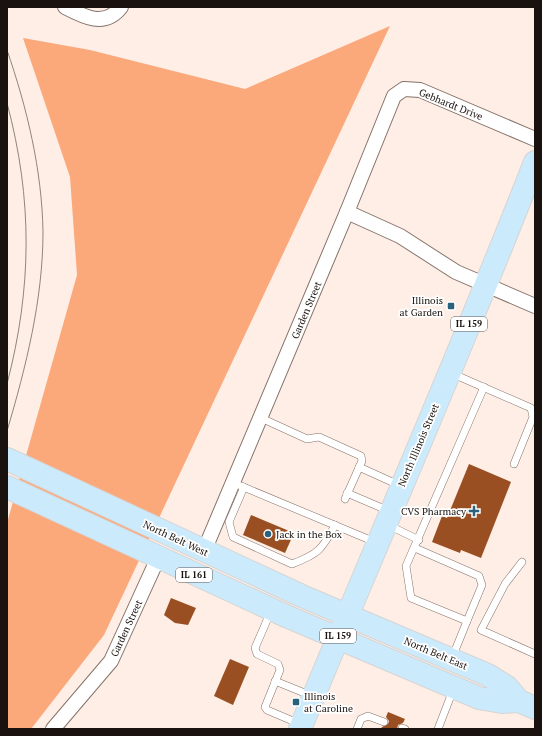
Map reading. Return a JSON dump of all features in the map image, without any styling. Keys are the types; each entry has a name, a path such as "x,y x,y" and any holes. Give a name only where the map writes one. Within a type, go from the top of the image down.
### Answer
{"main road":[{"name":"North Illinois Street","path":"301,727 346,615 449,372 531,185 535,162"},
{"name":"North Belt West","path":"7,460 346,615"},
{"name":"IL 161","path":"7,487 158,558 337,638"},
{"name":"North Belt East","path":"346,615 488,675 507,687 527,704"},
{"name":"North Belt East","path":"337,638 480,698 527,704"}],"street":[{"path":"65,7 86,18 96,20 108,18 117,13 121,7"},
{"name":"Gebhardt Drive","path":"347,212 394,96 404,89 420,90 535,139"},
{"path":"347,212 400,236 456,272 535,306"},
{"name":"Garden Street","path":"204,551 239,485 261,418 347,212"},
{"name":"Garden Street","path":"53,729 110,661 158,558"}],"lane":[{"path":"449,372 531,408 533,417 514,464"},
{"path":"466,621 411,598 406,566 419,540 484,387"},
{"path":"261,418 307,439 319,437 361,456 362,461 346,496 384,526 419,540"},
{"path":"359,467 401,486"},
{"path":"335,525 324,547 309,557 292,564 233,537 229,522 239,485 335,525 384,526"},
{"path":"415,548 479,576 482,585 451,660"},
{"path":"522,562 505,584 481,630 535,654"},
{"path":"272,609 255,648 257,654 278,664 280,670 265,707 267,710 301,727"},
{"path":"275,681 313,696"},
{"path":"438,729 454,687"},
{"path":"357,729 361,719 368,716 384,722"}],"shaded area":[{"path":"390,26 104,635 31,729 7,729 7,523 77,275 70,177 23,38 90,50 245,89"}],"building":[{"name":"CVS Pharmacy","path":"469,464 511,482 481,558 461,550 460,553 432,542 442,516 447,518"},
{"name":"Jack in the Box","path":"251,515 294,533 285,553 243,535"},
{"path":"171,598 196,608 188,625 175,623 164,615"},
{"path":"230,659 249,667 233,705 214,696"},
{"path":"388,712 405,719 403,723 398,725 397,729 381,729 388,724 389,721 386,717"}],"tram line":[{"path":"7,50 21,94 32,140 40,186 43,232 37,308 27,358 7,431"},
{"path":"7,103 21,174 25,209 26,244 25,278 21,313 7,384"}],"place":[{"name":"Illinois at Garden","path":"451,306"},
{"name":"CVS Pharmacy","path":"474,511"},
{"name":"Jack in the Box","path":"268,534"},
{"name":"Illinois at Caroline","path":"296,702"}]}
